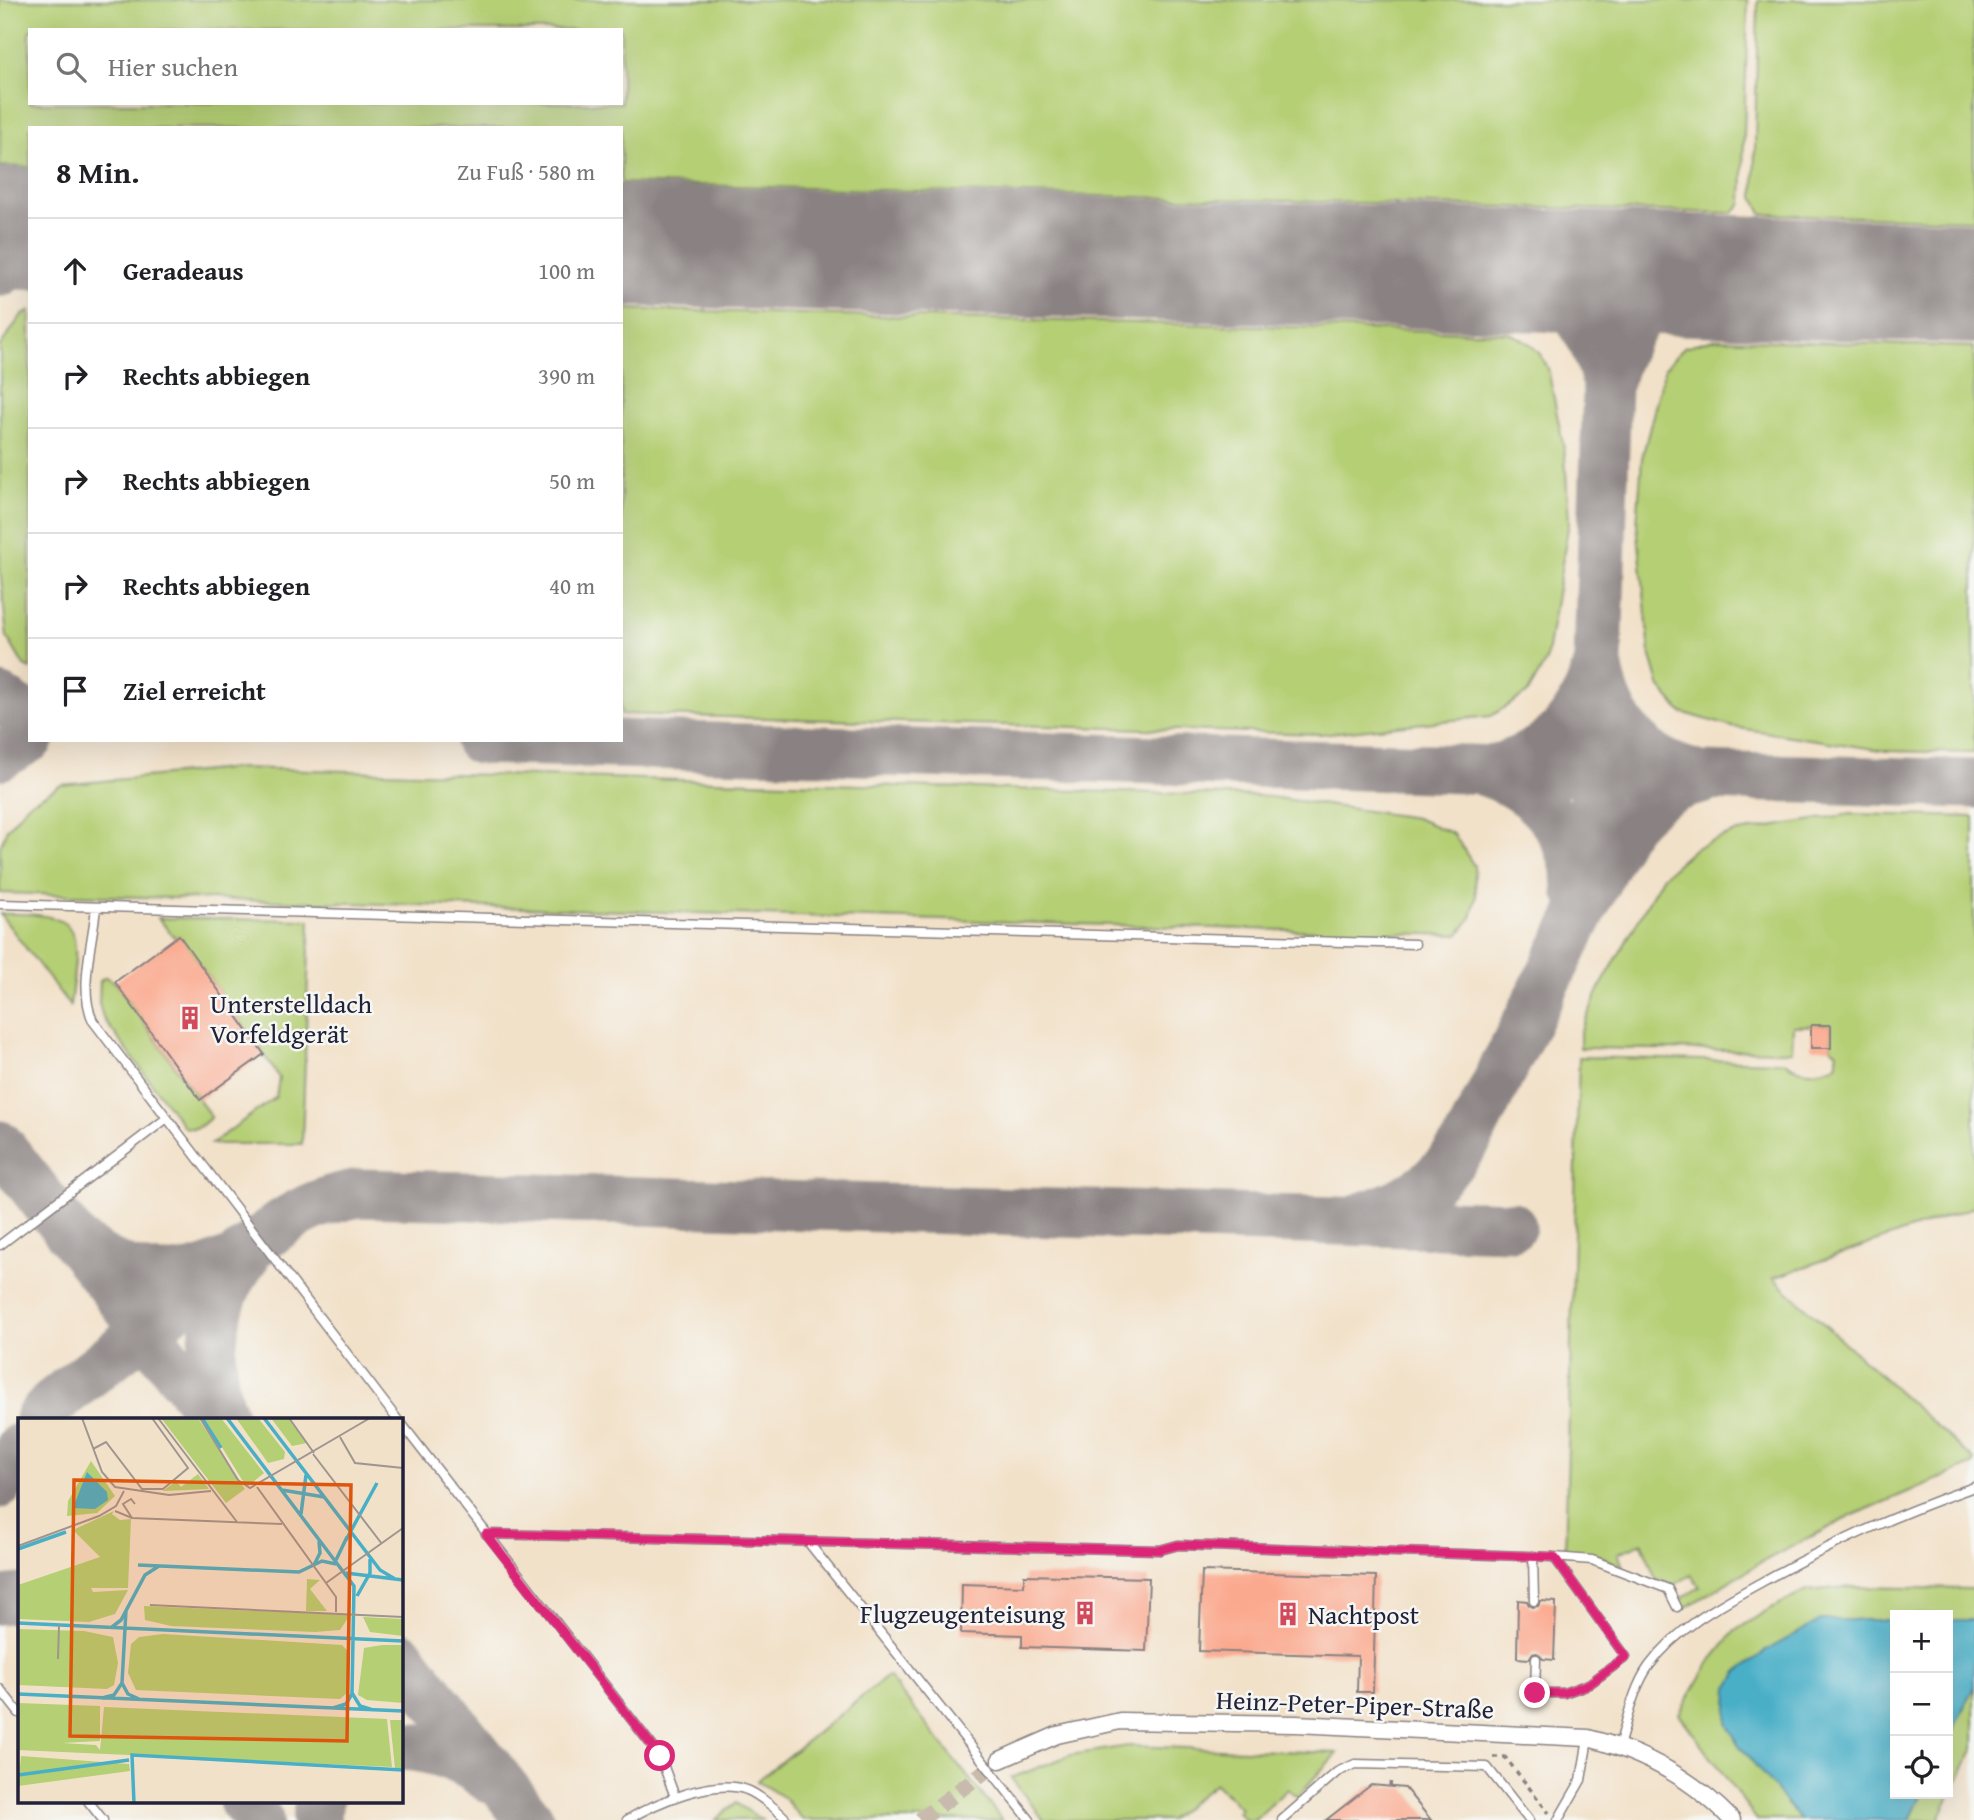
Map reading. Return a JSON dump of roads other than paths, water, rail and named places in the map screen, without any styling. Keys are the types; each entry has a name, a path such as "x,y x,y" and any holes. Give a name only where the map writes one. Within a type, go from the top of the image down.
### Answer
{"street":[{"name":"Heinz-Peter-Piper-Straße","path":"1000,1760 1057,1735 1120,1721 1296,1724 1588,1738 1619,1746 1680,1776 1717,1804 1732,1820"}],"lane":[{"path":"0,904 1415,944"},
{"path":"96,907 86,986 93,1021 396,1418"},
{"path":"0,1245 167,1118"},
{"path":"402,1424 660,1756 675,1797"},
{"path":"1619,1746 1634,1699 1648,1667 1674,1640 1709,1612 1789,1567 1865,1530 1974,1487"},
{"path":"486,1534 1160,1550 1178,1545 1554,1557 1592,1560 1643,1579 1668,1589 1677,1606"},
{"path":"808,1542 1030,1820"},
{"path":"1534,1556 1534,1601"},
{"path":"1536,1659 1535,1693 1564,1693 1589,1684 1626,1657 1554,1557"},
{"path":"0,1689 18,1712"},
{"path":"1558,1820 1581,1780 1588,1738"},
{"path":"1282,1820 1337,1772 1356,1764 1393,1764 1487,1767 1529,1820"},
{"path":"627,1820 675,1797 706,1788 723,1787 747,1790 787,1820"},
{"path":"89,1802 103,1820"}],"water":[{"path":"1821,1620 1890,1620 1890,1799 1920,1799 1910,1820 1800,1820 1738,1744 1727,1723 1729,1687 1738,1672 1767,1650"},
{"path":"1953,1620 1974,1620 1974,1686 1953,1730"}],"tunnel":[{"path":"920,1820 1000,1760"}],"place":[{"name":"Unterstelldach Vorfeldgerät","path":"190,1018"},
{"name":"Flugzeugenteisung","path":"1085,1613"},
{"name":"Nachtpost","path":"1288,1614"}]}
